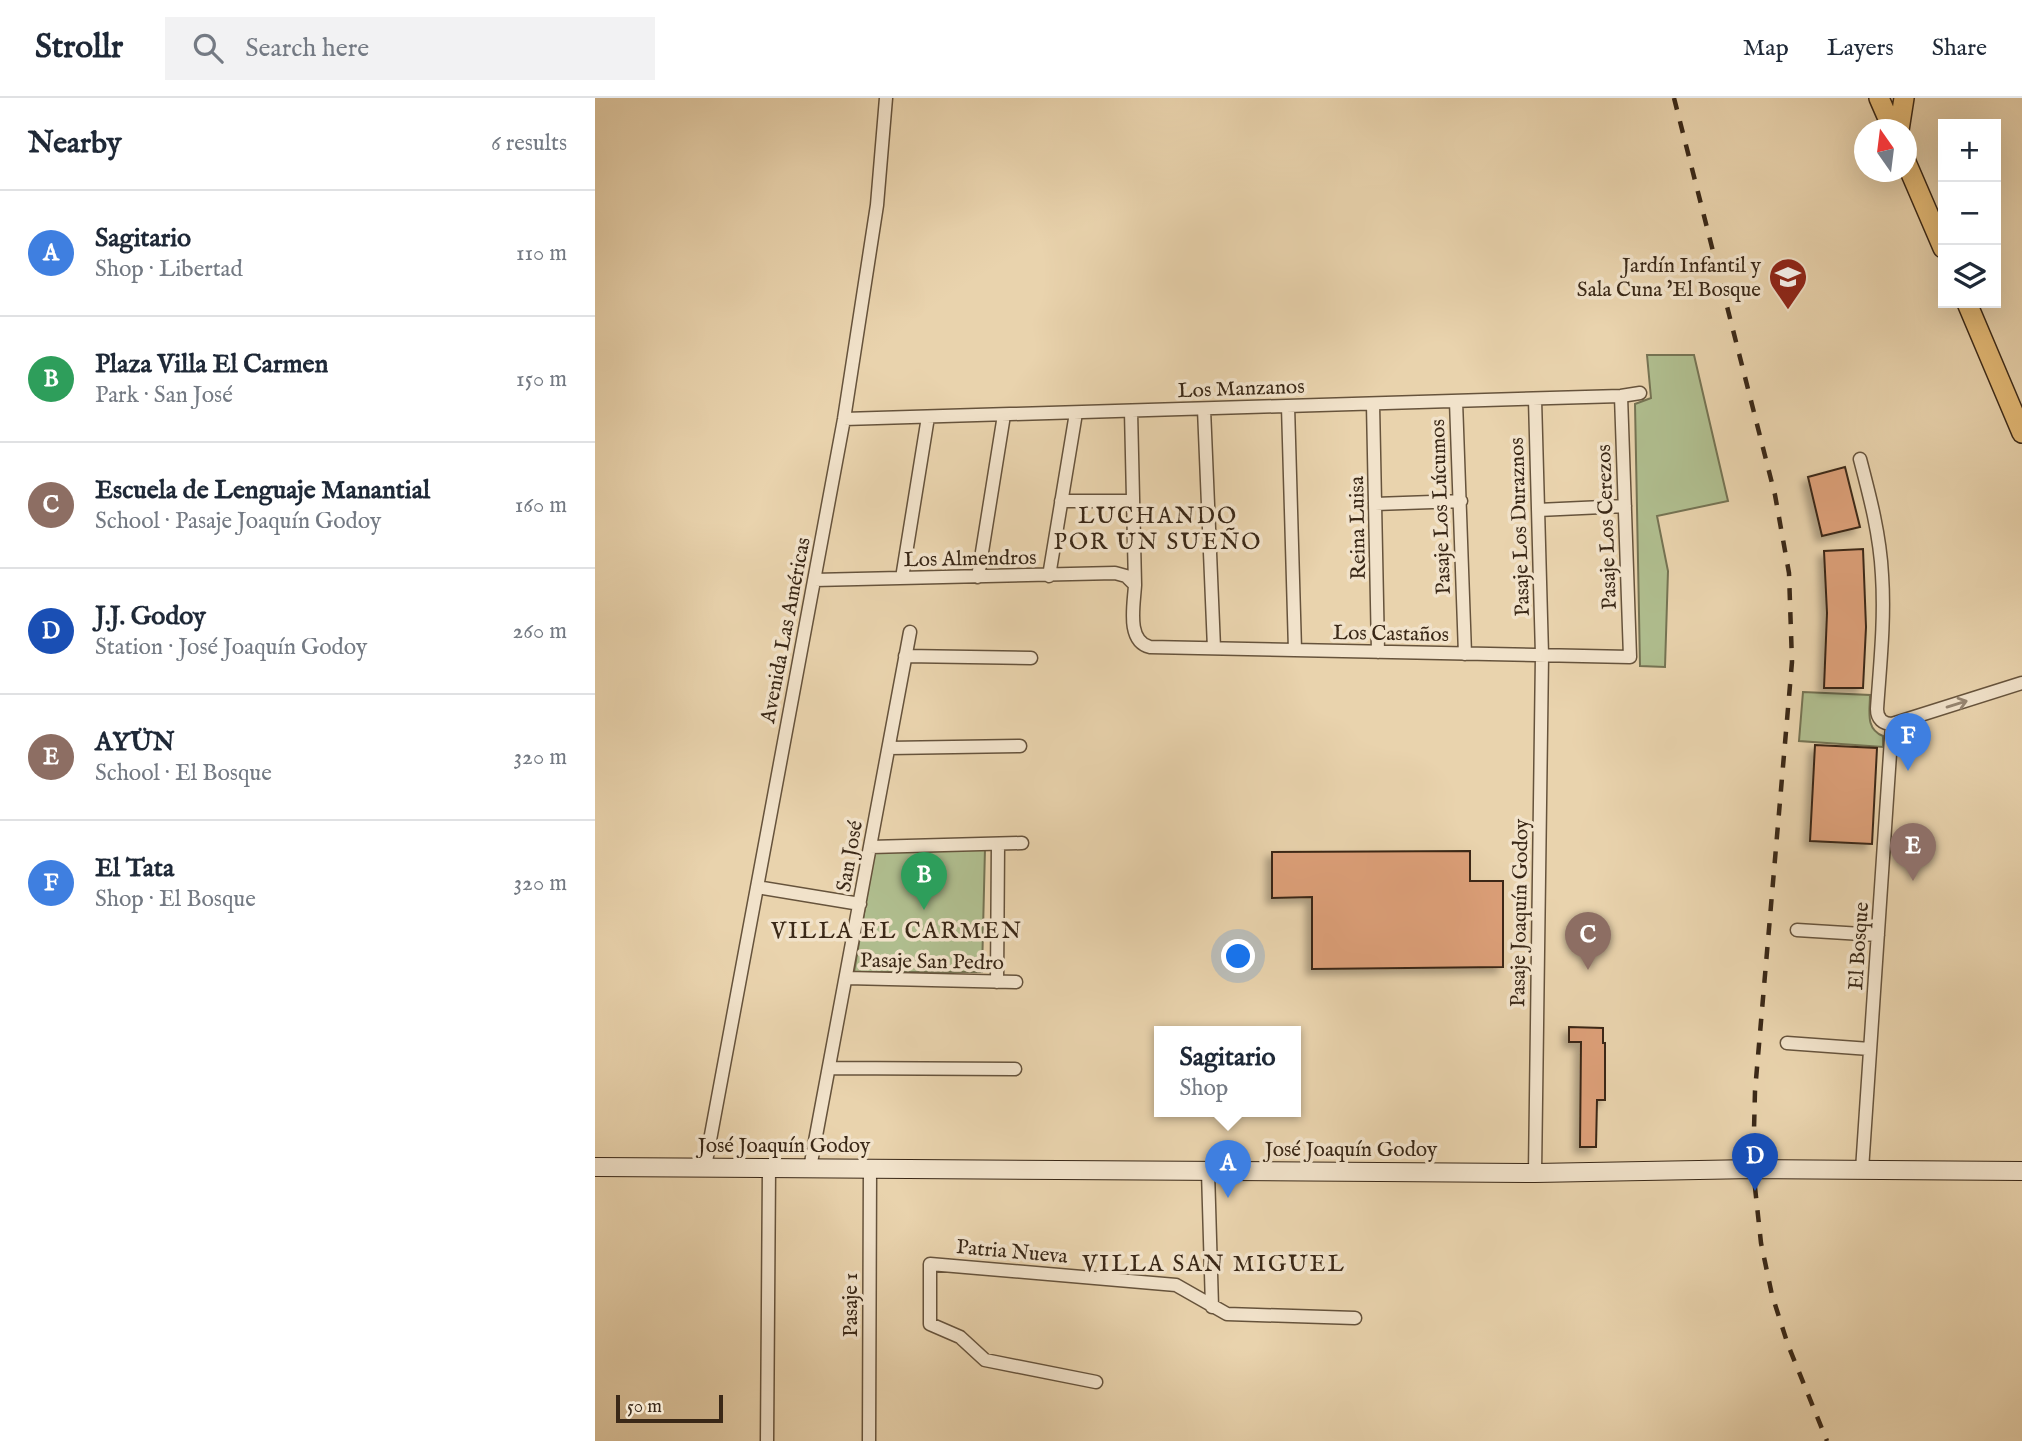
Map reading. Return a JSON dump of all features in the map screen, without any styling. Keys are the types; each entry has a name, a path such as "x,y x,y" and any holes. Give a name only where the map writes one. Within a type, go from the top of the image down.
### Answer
{"main road":[{"path":"1879,98 1888,119"},
{"path":"1901,119 1904,98"},
{"path":"1915,182 1942,245"},
{"path":"1969,308 2022,433"}],"street":[{"name":"Avenida Las Américas","path":"705,1167 843,419 877,205 885,98"},
{"name":"Los Manzanos","path":"843,419 1535,399 1640,393"},
{"name":"Pasaje Los Cerezos","path":"1621,396 1630,657"},
{"name":"Pasaje Los Duraznos","path":"1535,399 1542,655"},
{"name":"Pasaje Los Lúcumos","path":"1455,401 1465,654"},
{"name":"Reina Luisa","path":"1373,404 1378,652"},
{"path":"1288,406 1295,650"},
{"path":"1204,409 1214,648"},
{"path":"1131,411 1135,585"},
{"path":"1049,576 1076,413"},
{"path":"978,577 1004,415"},
{"path":"902,578 927,417"},
{"path":"1860,459 1875,521 1882,574 1883,627 1877,714 1885,723 1892,724 2022,683"},
{"path":"1061,501 1133,501"},
{"path":"1375,504 1461,501"},
{"path":"1538,510 1625,506"},
{"name":"Los Almendros","path":"814,580 1115,573 1126,576 1135,585"},
{"name":"Los Castaños","path":"1135,585 1135,634 1138,642 1150,647 1630,657"},
{"name":"San José","path":"810,1168 910,632"},
{"name":"Pasaje Joaquín Godoy","path":"1535,1173 1542,655"},
{"path":"905,656 1031,658"},
{"name":"El Bosque","path":"1862,1170 1892,724"},
{"path":"889,747 1020,746"},
{"path":"870,847 1022,843"},
{"path":"996,982 998,844"},
{"path":"757,887 860,904"},
{"path":"1797,930 1878,935"},
{"name":"Pasaje San Pedro","path":"847,978 1016,982"},
{"path":"1787,1043 1870,1049"},
{"path":"830,1068 1015,1069"},
{"name":"José Joaquín Godoy","path":"595,1167 1535,1173 1753,1169 2022,1171"},
{"path":"767,1441 769,1168"},
{"name":"Pasaje 1","path":"869,1441 870,1168"},
{"path":"1208,1171 1212,1307"},
{"name":"Patria Nueva","path":"1096,1382 985,1360 960,1338 930,1324 930,1264 1176,1285 1227,1314 1355,1318"}],"green space":[{"path":"1647,355 1694,355 1728,501 1657,516 1668,571 1665,667 1640,666 1635,404 1651,398"},
{"path":"1803,692 1870,695 1871,724 1877,733 1883,736 1883,747 1799,741"},
{"path":"875,848 985,848 982,972 854,972"}],"building":[{"path":"1845,467 1860,527 1822,536 1808,477"},
{"path":"1863,549 1866,627 1863,688 1824,688 1827,613 1824,551"},
{"path":"1815,745 1877,748 1872,844 1810,841"},
{"path":"1470,851 1470,881 1503,881 1503,967 1312,969 1312,897 1272,898 1272,852"},
{"path":"1569,1027 1603,1028 1605,1100 1597,1100 1596,1147 1580,1147 1581,1042 1569,1042"}],"railway":[{"path":"1674,98 1775,495 1789,573 1792,662 1755,1091 1753,1169 1761,1243 1772,1295 1788,1345 1827,1441"}],"place":[{"name":"Jardín Infantil y Sala Cuna 'El Bosque","path":"1788,311"},
{"name":"El Tata","path":"1908,771"},
{"name":"AYÜN","path":"1913,881"},
{"name":"Plaza Villa El Carmen","path":"924,910"},
{"name":"Escuela de Lenguaje Manantial","path":"1588,970"},
{"name":"J.J. Godoy","path":"1755,1191"},
{"name":"Sagitario","path":"1228,1198"}],"district":[{"name":"LUCHANDO POR UN SUEÑO","path":"1158,528"},
{"name":"VILLA EL CARMEN","path":"897,930"},
{"name":"VILLA SAN MIGUEL","path":"1214,1263"}]}
